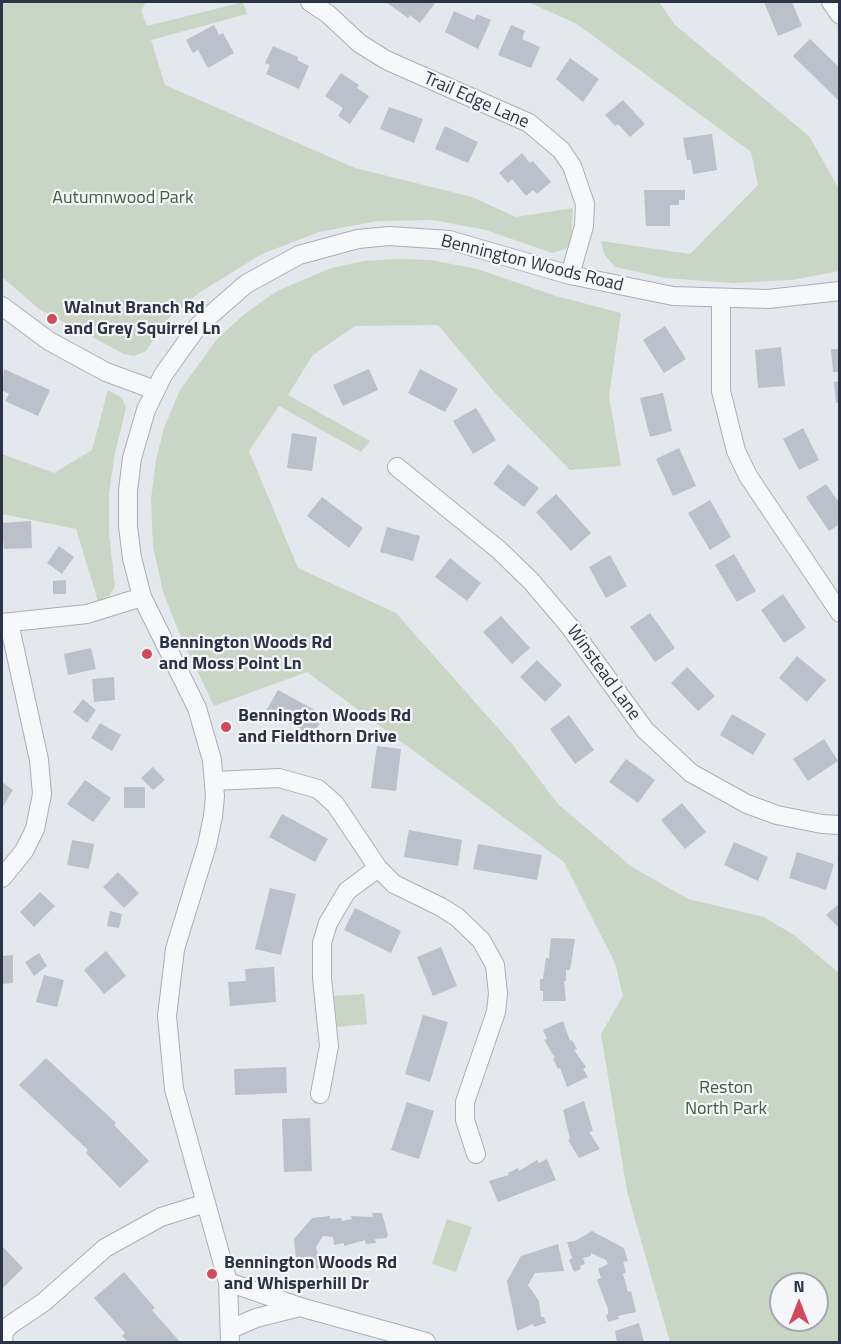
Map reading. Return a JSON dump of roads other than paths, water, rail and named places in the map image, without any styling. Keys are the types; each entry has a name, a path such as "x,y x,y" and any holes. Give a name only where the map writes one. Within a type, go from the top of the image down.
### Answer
{"street":[{"name":"Trail Edge Lane","path":"310,2 328,14 358,43 386,60 529,123 561,150 577,176 585,204 584,226 570,275"},
{"path":"831,2 840,15"},
{"name":"Bennington Woods Road","path":"230,1336 228,1282 174,1089 167,1016 175,949 207,845 215,796 214,781 206,734 197,708 155,628 142,597 132,558 128,526 128,491 138,437 155,390 180,348 220,304 272,268 328,246 389,236 421,237 488,250 570,275 673,296 768,299 840,291"},
{"path":"722,299 721,391 736,451 748,476 840,614"},
{"path":"2,306 24,325 58,346 106,372 155,390"},
{"name":"Winstead Lane","path":"397,466 490,543 531,581 570,627 645,730 691,773 747,804 799,820 840,825"},
{"path":"2,878 24,851 35,829 42,794 39,760 5,623 87,614 142,597"},
{"path":"214,781 279,778 318,789 349,821 378,868 394,884 457,917 481,940 495,965 498,994 496,1012 465,1102 465,1120 476,1154"},
{"path":"320,1094 329,1046 321,978 321,943 328,923 347,891 378,868"},
{"path":"3,1342 4,1332 10,1325 44,1302 105,1248 161,1217 206,1203"},
{"path":"228,1282 300,1307 426,1342"},
{"path":"230,1336 256,1318 300,1307"}],"place":[{"name":"Walnut Branch Rd and Grey Squirrel Ln","path":"52,319"},
{"name":"Bennington Woods Rd and Moss Point Ln","path":"147,654"},
{"name":"Bennington Woods Rd and Fieldthorn Drive","path":"226,727"},
{"name":"Bennington Woods Rd and Whisperhill Dr","path":"212,1274"}],"park label":[{"name":"Autumnwood Park","path":"123,199"},
{"name":"Reston North Park","path":"726,1099"}]}
